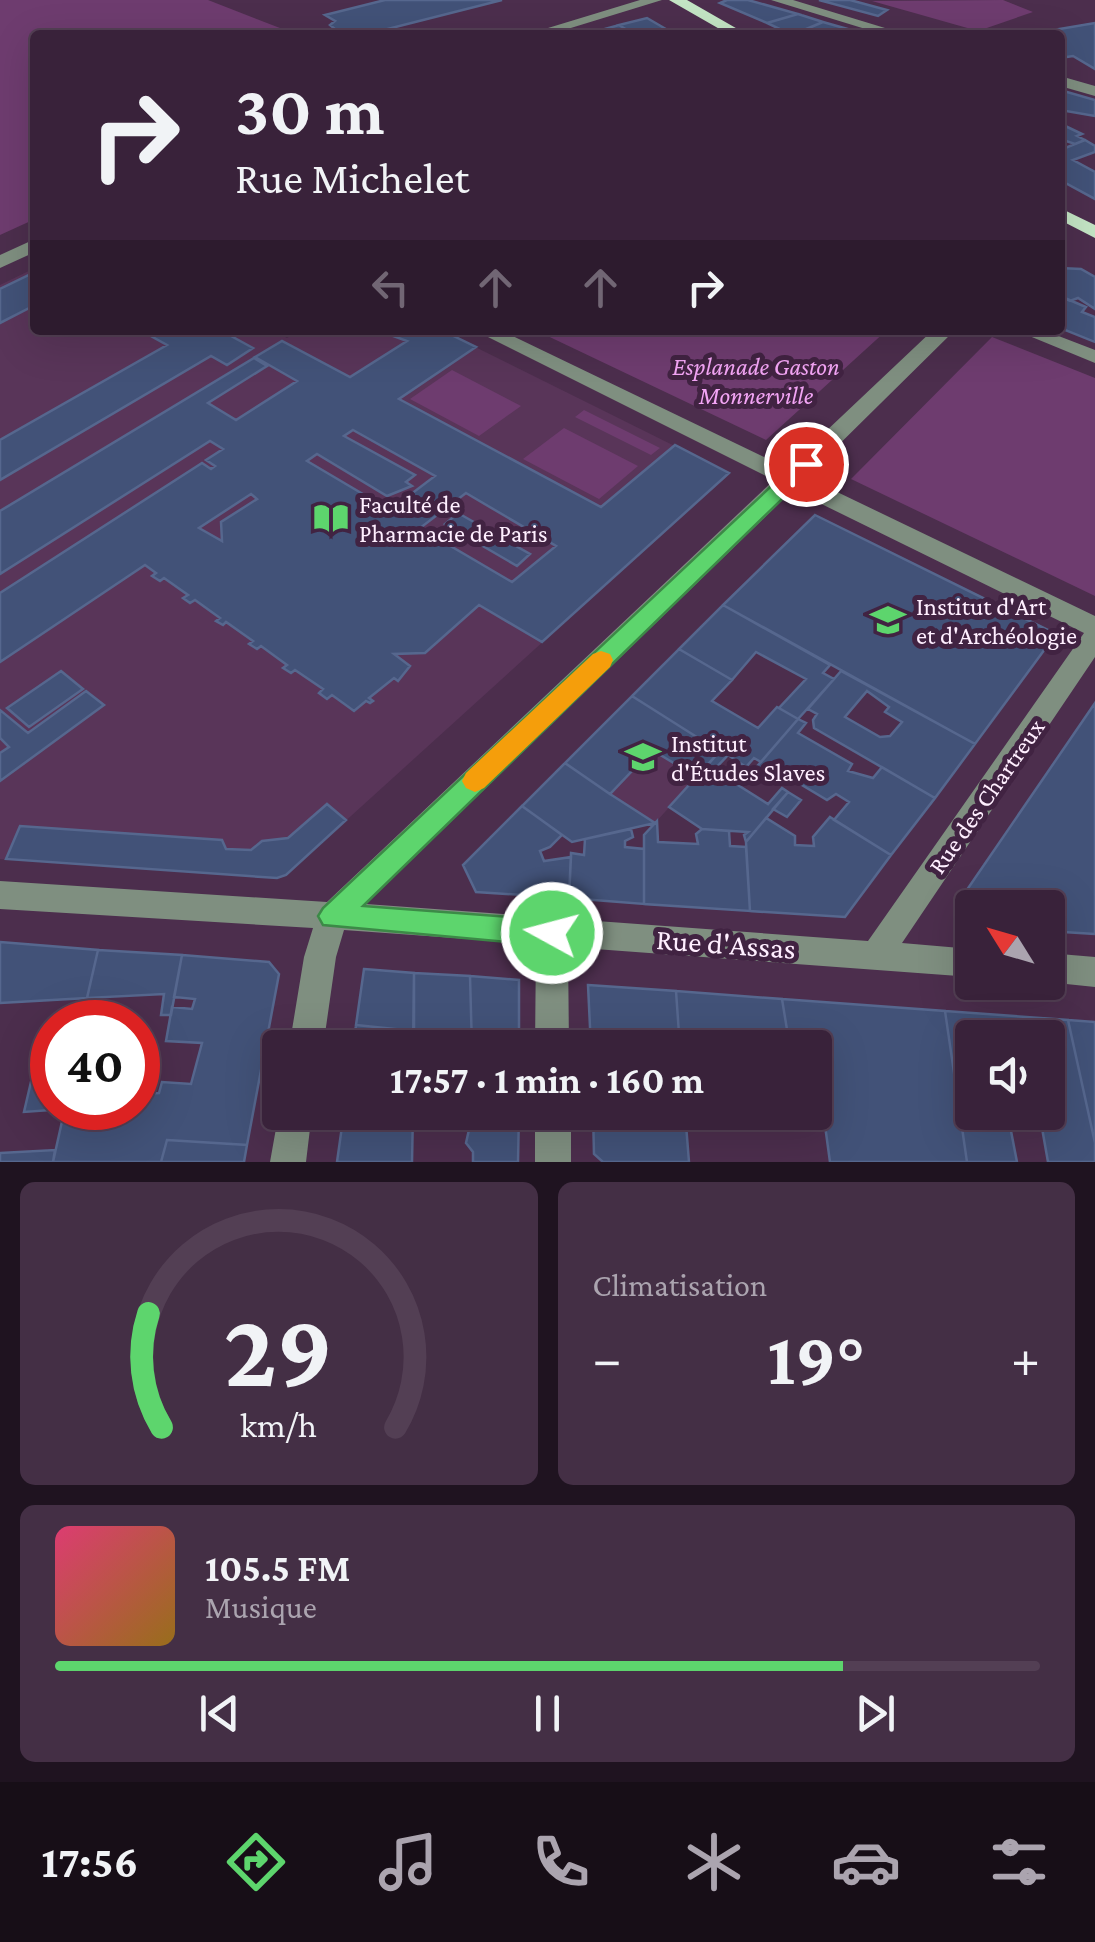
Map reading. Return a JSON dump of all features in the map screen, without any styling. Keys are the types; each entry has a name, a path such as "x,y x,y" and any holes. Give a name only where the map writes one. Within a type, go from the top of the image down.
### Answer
{"main road":[{"path":"676,0 731,30"},
{"path":"1065,217 1095,232"}],"street":[{"path":"550,30 655,0"},
{"path":"778,0 884,30"},
{"path":"1065,81 1095,90"},
{"path":"0,262 30,247"},
{"path":"494,335 1095,627"},
{"path":"309,1030 320,957 333,916 940,335"},
{"path":"1038,335 1095,357"},
{"name":"Rue des Chartreux","path":"876,955 1095,637"},
{"name":"Rue d'Assas","path":"0,895 955,961"},
{"path":"552,933 552,1030"},
{"path":"1065,969 1095,972"},
{"path":"288,1162 293,1130"},
{"path":"553,1130 554,1162"}],"shaded area":[{"path":"30,270 30,335 451,335 729,473 286,875 277,878 0,859 0,285"},
{"name":"Institut d'Études Slaves","path":"632,696 720,751 655,823 565,763"}],"green space":[{"path":"0,0 208,0 285,30 30,30 30,221 0,235"},
{"path":"1003,0 1033,12 974,30 872,1"},
{"name":"Esplanade Gaston Monnerville","path":"546,335 882,335 766,440"},
{"path":"992,337 1095,378 1095,596 851,479"},
{"path":"452,370 521,406 479,436 410,399"},
{"path":"584,410 660,448 651,455 575,417"},
{"path":"564,428 638,466 599,499 523,459"}],"building":[{"path":"385,0 502,0 384,30 336,30 330,25 335,21 325,15"},
{"path":"748,0 798,14 767,23 720,3"},
{"path":"819,0 850,0 887,10 878,16"},
{"path":"798,14 823,22 804,30 782,30 767,23"},
{"path":"647,18 668,30 627,30 619,25"},
{"path":"823,22 851,30 804,30"},
{"path":"1095,23 1095,69 1073,56 1065,57 1065,30 1054,30"},
{"path":"619,25 627,30 601,30"},
{"path":"1065,91 1095,100 1095,116 1065,111"},
{"path":"1065,126 1082,134 1077,136 1085,140 1075,144 1065,141"},
{"path":"1085,140 1095,146 1095,152 1073,160 1095,172 1095,199 1065,183 1065,148"},
{"path":"1065,268 1081,269 1095,277 1095,309 1078,298 1065,298"},
{"path":"30,274 30,308 0,323 0,289"},
{"path":"1065,298 1086,307 1082,312 1095,317 1095,342 1065,330"},
{"path":"149,335 229,335 253,348 227,365 211,356 0,480 0,440 167,345"},
{"name":"Faculté de Pharmacie de Paris","path":"391,335 451,335 476,347 399,399 601,507 675,445 729,473 542,642 479,605 425,653 394,654 410,666 398,681 394,678 369,698 373,701 366,701 354,711 332,695 327,699 319,693 323,689 295,670 291,673 283,668 287,665 261,646 257,649 249,644 253,641 226,622 223,625 216,621 220,618 195,600 190,603 183,598 188,595 164,578 160,581 152,576 156,573 145,565 0,662 0,593 202,463 211,469 215,466 206,460 223,449 210,441 0,574 0,511 254,358 267,366 208,403 236,420 297,381 255,357 282,341 350,377 407,341","holes":["353,430 435,476 390,510 307,461 317,454 387,496 412,486 406,482 415,475 344,436","466,493 556,546 512,582 420,528","251,494 257,499 221,522 222,541 199,528"]},
{"path":"458,513 530,554 517,566 445,524"},
{"name":"Institut d'Art et d'Archéologie","path":"815,515 1056,634 975,744 723,605"},
{"path":"723,605 830,665 823,673 834,679 798,719 779,708 806,679 756,652 732,680 679,649"},
{"path":"679,649 732,680 712,701 758,728 777,707 798,719 761,762 754,758 746,767 728,755 734,748 719,739 711,746 632,696"},
{"path":"61,671 83,689 29,727 7,708"},
{"path":"841,671 975,744 935,798 814,728 817,714 808,709","holes":["867,691 889,707 885,712 902,722 890,736 880,737 845,717"]},
{"path":"86,691 104,705 0,781 0,753 9,747 0,738 0,710 28,733"},
{"name":"Institut d'Études Slaves","path":"632,696 720,751 697,777 652,750 610,794 565,763"},
{"path":"1095,703 1095,934 1065,932 1065,890 967,890"},
{"path":"798,719 806,723 798,733 852,764 848,771 873,778 882,767 935,798 891,855 834,820 849,802 836,794 827,800 770,766 762,776 753,771"},
{"path":"720,751 728,755 714,770 768,804 782,788 788,792 746,842 744,835 748,832 702,829 669,807"},
{"path":"565,763 655,823 572,842 522,806"},
{"path":"788,792 801,800 787,817 773,809"},
{"path":"327,804 346,820 286,875 277,878 6,859 20,826 222,840 226,849 251,850 262,841 288,838"},
{"path":"522,806 562,835 540,851 544,861 571,857 569,898 476,892 463,865"},
{"path":"830,817 891,855 845,917 750,911 746,842 766,818 795,836 795,845 814,846 813,837"},
{"path":"657,821 658,842 698,844 696,834 702,829 729,831 730,846 746,847 750,911 644,904 644,835"},
{"path":"631,829 633,837 625,841 625,847 644,849 644,904 569,898 571,853 584,855 585,839"},
{"path":"0,942 98,950 87,998 0,1003"},
{"path":"98,950 182,955 171,1015 161,1015 164,994 87,998"},
{"path":"182,955 269,962 279,974 269,1030 262,1030 262,1065 247,1145 167,1140 161,1162 53,1162 60,1130 160,1130 162,1082 191,1084 202,1043 166,1041 172,1007 192,1009 195,999 174,997"},
{"path":"364,969 414,973 414,1030 356,1025"},
{"path":"414,973 470,976 472,1030 413,1030"},
{"path":"470,976 519,980 519,1030 472,1030"},
{"path":"588,985 676,991 679,1030 590,1030"},
{"path":"676,991 782,999 787,1030 679,1030"},
{"path":"782,999 945,1011 955,1080 955,1130 962,1130 967,1162 830,1162 826,1130 832,1130 832,1030 787,1030"},
{"path":"945,1011 1068,1020 1095,1143 1095,1162 1048,1162 1042,1130 1065,1130 1065,1020 955,1020 955,1080"},
{"path":"1068,1020 1095,1022 1095,1143"},
{"path":"356,1025 404,1030 355,1030"},
{"path":"30,1086 30,1112 24,1112"},
{"path":"341,1130 413,1130 412,1162 337,1162"},
{"path":"469,1130 519,1130 518,1162 473,1162 473,1152 466,1143"},
{"path":"593,1130 686,1130 689,1162 603,1162 594,1154"},
{"path":"962,1130 1011,1130 1017,1162 967,1162"},
{"path":"167,1140 247,1145 244,1162 161,1162"},
{"path":"55,1150 53,1162 0,1162 0,1153"}],"slow traffic":[{"path":"475,781 601,660"}],"place":[{"name":"Faculté de Pharmacie de Paris","path":"331,518"},
{"name":"Institut d'Art et d'Archéologie","path":"888,620"},
{"name":"Institut d'Études Slaves","path":"643,757"}],"route":[{"path":"552,933 333,916 806,464"}]}
